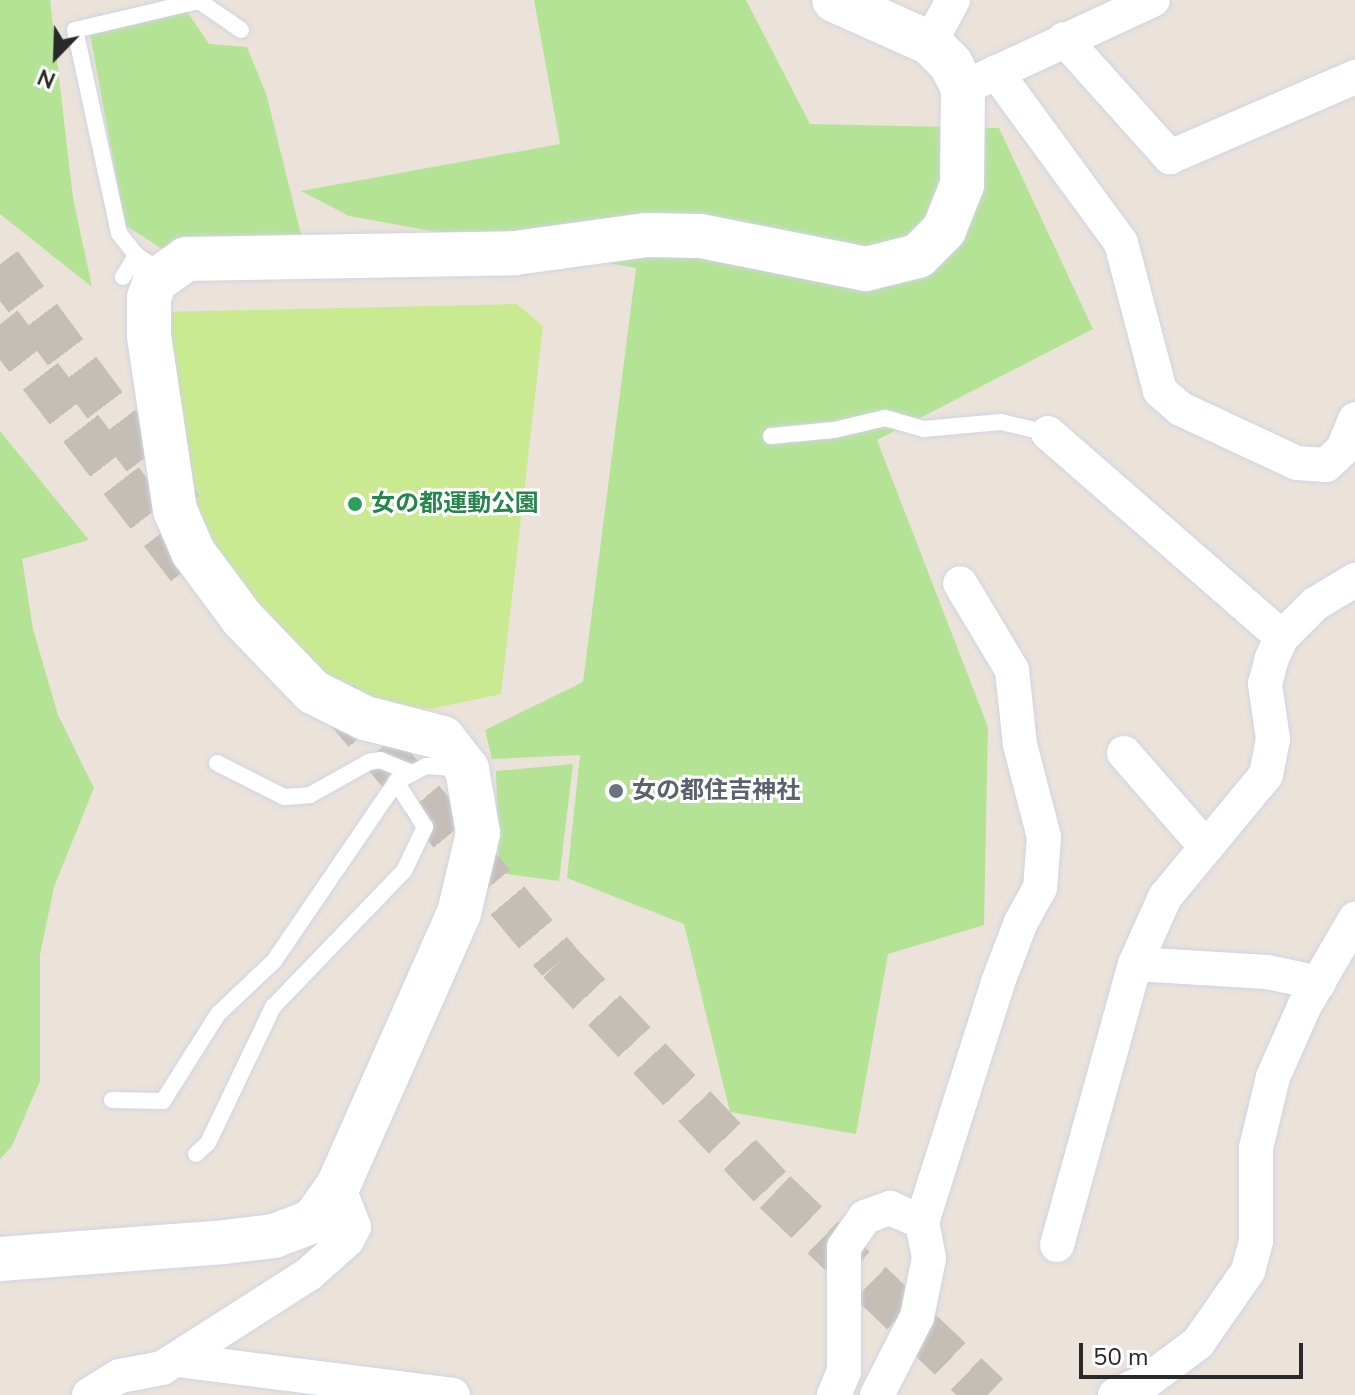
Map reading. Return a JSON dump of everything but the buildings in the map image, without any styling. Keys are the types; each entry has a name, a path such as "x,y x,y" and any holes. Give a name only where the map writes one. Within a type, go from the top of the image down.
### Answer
{"street":[{"path":"834,0 930,43 951,64 979,80 1121,243 1160,391 1181,409 1297,463 1326,465 1343,449 1355,419"},
{"path":"930,43 953,0"},
{"path":"979,80 1153,0"},
{"path":"1064,39 1170,157 1355,77"},
{"path":"0,1259 274,1236 313,1221 338,1186 459,913 478,833 467,769 443,738 365,718 313,692 242,618 193,552 175,510 149,335 149,298 141,268 218,256 515,253 646,235 701,236 866,269 895,265 933,243 953,211 962,185 979,80"},
{"path":"1048,433 1282,637"},
{"path":"1057,1245 1135,964 1165,897 1245,806 1269,768 1273,739 1265,684 1282,637 1315,604 1355,580"},
{"path":"877,1395 917,1317 927,1280 929,1258 922,1222 998,982 1021,922 1040,888 1044,837 1020,745 1012,670 960,583"},
{"path":"1124,753 1206,847"},
{"path":"1115,1395 1147,1381 1198,1343 1248,1271 1256,1241 1256,1148 1273,1077 1319,983 1355,919"},
{"path":"1135,964 1267,972 1319,983"},
{"path":"89,1395 120,1376 162,1368 177,1360 309,1274 347,1240 354,1216 338,1186"},
{"path":"834,1395 844,1372 841,1275 848,1235 865,1217 890,1208 922,1222"},
{"path":"177,1360 453,1395"}],"lane":[{"path":"141,268 119,233 75,30 199,1 241,30"},
{"path":"771,436 834,430 885,418 924,429 1001,422 1048,433"},
{"path":"217,763 284,797 310,795 369,762 380,760 413,773"},
{"path":"112,1100 163,1101 218,1014 274,961 396,782 426,766 467,769"},
{"path":"196,1154 208,1143 273,1007 404,871 425,827 396,782"}],"green space":[{"path":"0,0 50,0 73,198 92,287 0,214"},
{"path":"534,0 746,0 810,124 999,128 1093,329 877,440 988,727 984,925 888,954 856,1134 730,1112 684,924 567,878 580,755 492,759 485,730 583,682 636,268 349,216 301,191 560,144"},
{"path":"186,10 209,44 247,47 266,93 302,238 161,248 125,225 90,34"},
{"name":"女の都運動公園","path":"517,304 543,326 501,694 430,709 356,698 298,668 198,531 161,312"},
{"path":"0,431 89,540 22,559 33,629 58,715 94,788 54,887 40,955 40,1081 12,1146 0,1159"},
{"path":"573,764 559,881 499,873 496,771"}],"tunnel":[{"path":"0,264 182,509"},
{"path":"0,324 196,578"},
{"path":"337,699 559,962 775,1192 988,1395"}],"place":[{"name":"女の都運動公園","path":"355,504"},
{"name":"女の都住吉神社","path":"616,791"}]}
